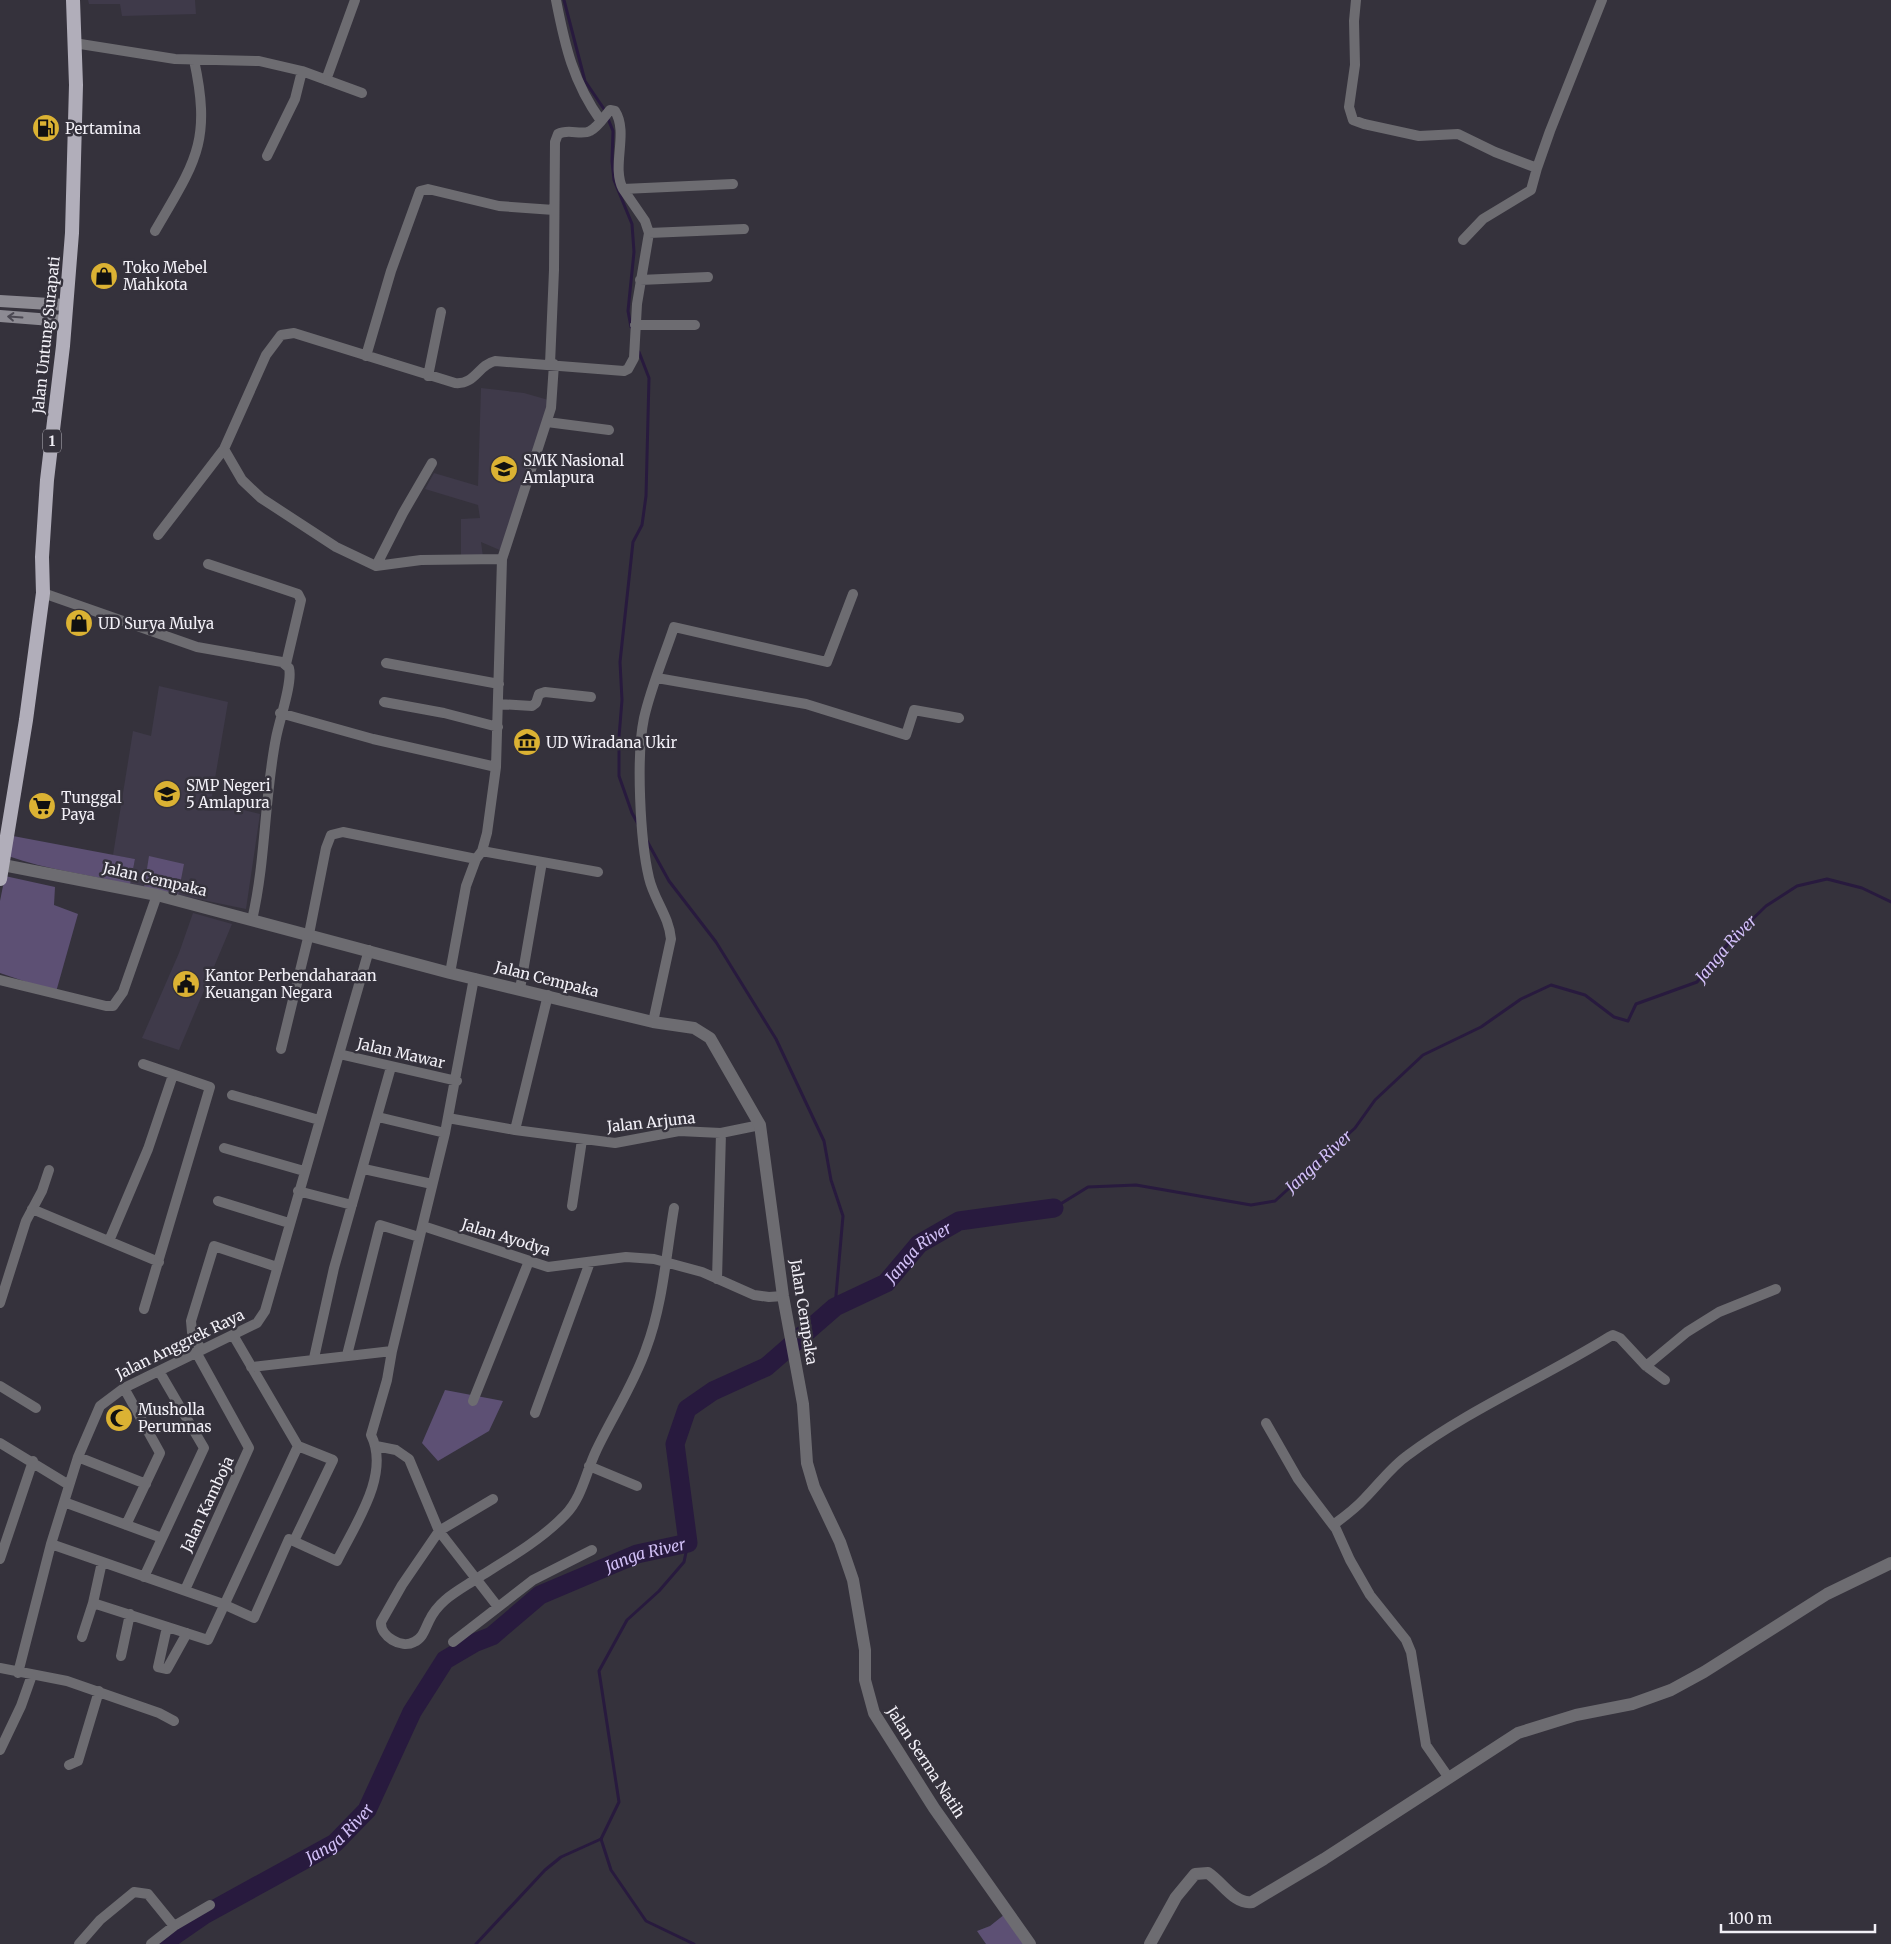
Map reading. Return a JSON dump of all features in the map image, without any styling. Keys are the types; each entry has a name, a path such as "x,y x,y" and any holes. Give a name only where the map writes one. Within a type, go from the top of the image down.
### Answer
{"highway":[{"name":"Jalan Untung Surapati","path":"0,879 43,593 42,557 47,480 66,305 75,183 76,85 73,0"}],"main road":[{"path":"0,301 66,305"},
{"path":"0,316 64,321"}],"street":[{"path":"326,80 355,0"},
{"path":"556,0 568,58 580,88 605,116"},
{"path":"1356,0 1354,21 1356,65 1349,106 1354,120 1419,136 1458,134 1495,152 1537,168"},
{"path":"1463,240 1483,219 1525,195 1533,184 1550,131 1602,0"},
{"path":"74,43 152,56 194,60 260,61 302,71 362,93"},
{"path":"155,232 193,164 200,141 201,94 194,60"},
{"path":"267,156 294,99 302,71"},
{"path":"158,535 224,449 266,356 281,335 294,333 428,376 464,384 487,363 495,361 552,364 616,371 628,369 635,353 635,325 640,280 649,234 645,221 623,189 620,175 620,122 616,112 605,116 592,130 587,132 566,131 561,132 556,137 552,364 553,401 502,559 496,767 488,833 466,886 450,973"},
{"path":"623,189 732,184"},
{"path":"366,356 391,271 420,191 428,188 499,206 554,210"},
{"path":"649,234 744,229"},
{"path":"640,280 708,277"},
{"path":"428,376 441,312"},
{"path":"635,325 696,325"},
{"path":"547,422 609,430"},
{"path":"224,449 242,480 261,498 336,547 376,566 421,560 502,559"},
{"path":"376,566 403,513 432,463"},
{"path":"208,564 298,594 301,600 286,664 291,673 280,713 267,785 262,862 252,920"},
{"path":"43,593 197,647 286,664"},
{"path":"653,1022 671,939 667,919 649,879 642,830 640,766 643,720 674,627 828,662 853,594"},
{"path":"386,663 499,684"},
{"path":"657,678 806,704 906,735 914,710 959,718"},
{"path":"498,704 532,706 536,703 539,694 545,692 591,698"},
{"path":"384,702 444,713 498,727"},
{"path":"280,713 372,739 496,767"},
{"path":"281,1050 309,934 328,839 336,833 479,855 542,862 598,872"},
{"path":"520,989 542,862"},
{"name":"Jalan Cempaka","path":"2,864 157,895 450,973 548,995 653,1022 694,1028 710,1038 760,1125 783,1296 803,1404"},
{"path":"0,980 113,1006 123,992 157,895"},
{"name":"Jalan Anggrek Raya","path":"18,1672 51,1544 78,1457 100,1406 124,1388 233,1335 262,1318 368,950"},
{"path":"51,1544 185,1590 254,1618 289,1539 336,1561 373,1483 376,1446 371,1435 387,1380 392,1350 445,1133 474,978"},
{"path":"515,1130 548,995"},
{"name":"Jalan Mawar","path":"339,1054 456,1081"},
{"path":"143,1064 210,1087 144,1309"},
{"path":"314,1358 334,1268 364,1169 391,1067"},
{"path":"109,1241 148,1149 172,1074"},
{"path":"232,1094 319,1120"},
{"path":"378,1118 445,1133"},
{"name":"Jalan Arjuna","path":"448,1118 515,1130 614,1143 680,1131 721,1133 760,1125"},
{"path":"717,1279 721,1133"},
{"path":"572,1206 582,1140"},
{"path":"224,1148 304,1171"},
{"path":"364,1169 432,1184"},
{"path":"0,1303 20,1238 49,1170"},
{"path":"298,1191 352,1205"},
{"path":"218,1201 290,1223"},
{"path":"493,1499 439,1531 402,1585 381,1622 384,1633 394,1641 404,1644 416,1642 425,1631 432,1614 451,1594 523,1549 566,1515 574,1504 589,1466 646,1351 659,1303 674,1208"},
{"path":"32,1209 159,1262"},
{"name":"Jalan Ayodya","path":"347,1355 380,1225 421,1232 548,1267 626,1258 665,1260 754,1295 783,1296"},
{"path":"199,1351 192,1332 191,1322 214,1246 278,1267"},
{"path":"473,1401 529,1261"},
{"path":"536,1414 590,1262"},
{"path":"1646,1366 1687,1332 1719,1312 1776,1289"},
{"path":"233,1335 298,1446 333,1460 294,1541"},
{"path":"1333,1525 1364,1500 1406,1455 1608,1337 1620,1338 1646,1366 1666,1380"},
{"path":"251,1367 392,1350"},
{"name":"Jalan Kamboja","path":"185,1590 249,1448 199,1351"},
{"path":"144,1577 204,1448 158,1372"},
{"path":"0,1386 36,1408"},
{"path":"124,1388 160,1454 126,1525"},
{"name":"Jalan Serma Natih","path":"803,1404 807,1463 814,1487 840,1542 853,1580 865,1650 865,1680 874,1713 934,1808 1030,1944"},
{"path":"1266,1423 1298,1478 1333,1525 1370,1595 1408,1646 1426,1745 1450,1778"},
{"path":"0,1442 70,1484"},
{"path":"93,1603 208,1640 223,1604 298,1446"},
{"path":"376,1446 396,1450 410,1459 439,1531 498,1607"},
{"path":"78,1457 146,1484"},
{"path":"0,1559 32,1461"},
{"path":"589,1466 637,1486"},
{"path":"64,1502 162,1538"},
{"path":"453,1642 533,1580 592,1550"},
{"path":"82,1637 93,1603 102,1562"},
{"path":"1150,1944 1176,1898 1195,1874 1208,1873 1237,1899 1247,1903 1252,1902 1324,1859 1518,1733 1576,1715 1632,1704 1671,1690 1704,1672 1843,1586 1891,1562"},
{"path":"121,1656 130,1614"},
{"path":"167,1627 158,1667 167,1669 187,1634"},
{"path":"0,1668 57,1678 159,1713 174,1721"},
{"path":"0,1750 21,1706 32,1675"},
{"path":"69,1765 78,1761 99,1691"},
{"path":"79,1944 100,1920 134,1892 148,1894 174,1926"},
{"path":"150,1944 174,1926 210,1905"}],"shaded area":[{"path":"88,0 195,0 196,14 122,16 120,4 89,4"},
{"name":"SMK Nasional Amlapura","path":"481,388 524,393 552,401 502,551 481,542 483,557 461,555 461,519 480,518 478,505 425,489 434,473 478,486"},
{"name":"SMP Negeri 5 Amlapura","path":"159,686 228,702 211,802 260,814 246,909 130,885 135,859 113,855 133,731 151,736"},
{"path":"13,836 135,859 130,885 38,865 8,856"},
{"path":"149,856 184,864 178,895 144,888"},
{"path":"5,876 55,887 54,905 78,914 56,992 0,973 0,901"},
{"name":"Kantor Perbendaharaan Keuangan Negara","path":"193,913 232,924 179,1050 142,1038 179,953"},
{"path":"445,1390 503,1401 489,1431 438,1461 422,1443"},
{"path":"1005,1914 1026,1944 986,1944 977,1931 990,1926"}],"waterway":[{"path":"564,0 585,81 604,109 613,131 612,161 614,180 632,224 634,252 628,311 631,327"},
{"path":"638,824 632,813 619,776 619,737 622,700 620,662 633,542 642,525 646,496 649,378 639,352"},
{"path":"647,841 669,881 716,942 776,1039 824,1141 831,1180 843,1216 835,1307"},
{"name":"Janga River","path":"1054,1208 1088,1187 1136,1185 1251,1205 1275,1201 1355,1128 1375,1100 1423,1055 1481,1027 1521,999 1551,985 1585,995 1614,1017 1628,1021 1636,1004 1697,982 1731,940 1766,906 1797,886 1827,879 1862,888 1891,902"},
{"name":"Janga River","path":"162,1944 204,1915 335,1843 367,1810 412,1712 445,1660 474,1643 492,1636 540,1595 637,1554 688,1543 675,1444 687,1409 713,1391 766,1367 835,1307 886,1283 919,1244 959,1221 1054,1208"},
{"path":"688,1543 684,1562 659,1591 627,1620 599,1671 619,1802 601,1839 611,1870 646,1921 694,1944"},
{"path":"476,1944 545,1870 561,1857 601,1839"}],"place":[{"name":"Pertamina","path":"46,128"},
{"name":"Toko Mebel Mahkota","path":"104,276"},
{"name":"SMK Nasional Amlapura","path":"504,469"},
{"name":"UD Surya Mulya","path":"79,623"},
{"name":"UD Wiradana Ukir","path":"527,742"},
{"name":"SMP Negeri 5 Amlapura","path":"167,794"},
{"name":"Tunggal Paya","path":"42,806"},
{"name":"Kantor Perbendaharaan Keuangan Negara","path":"186,984"},
{"name":"Musholla Perumnas","path":"119,1418"}]}
